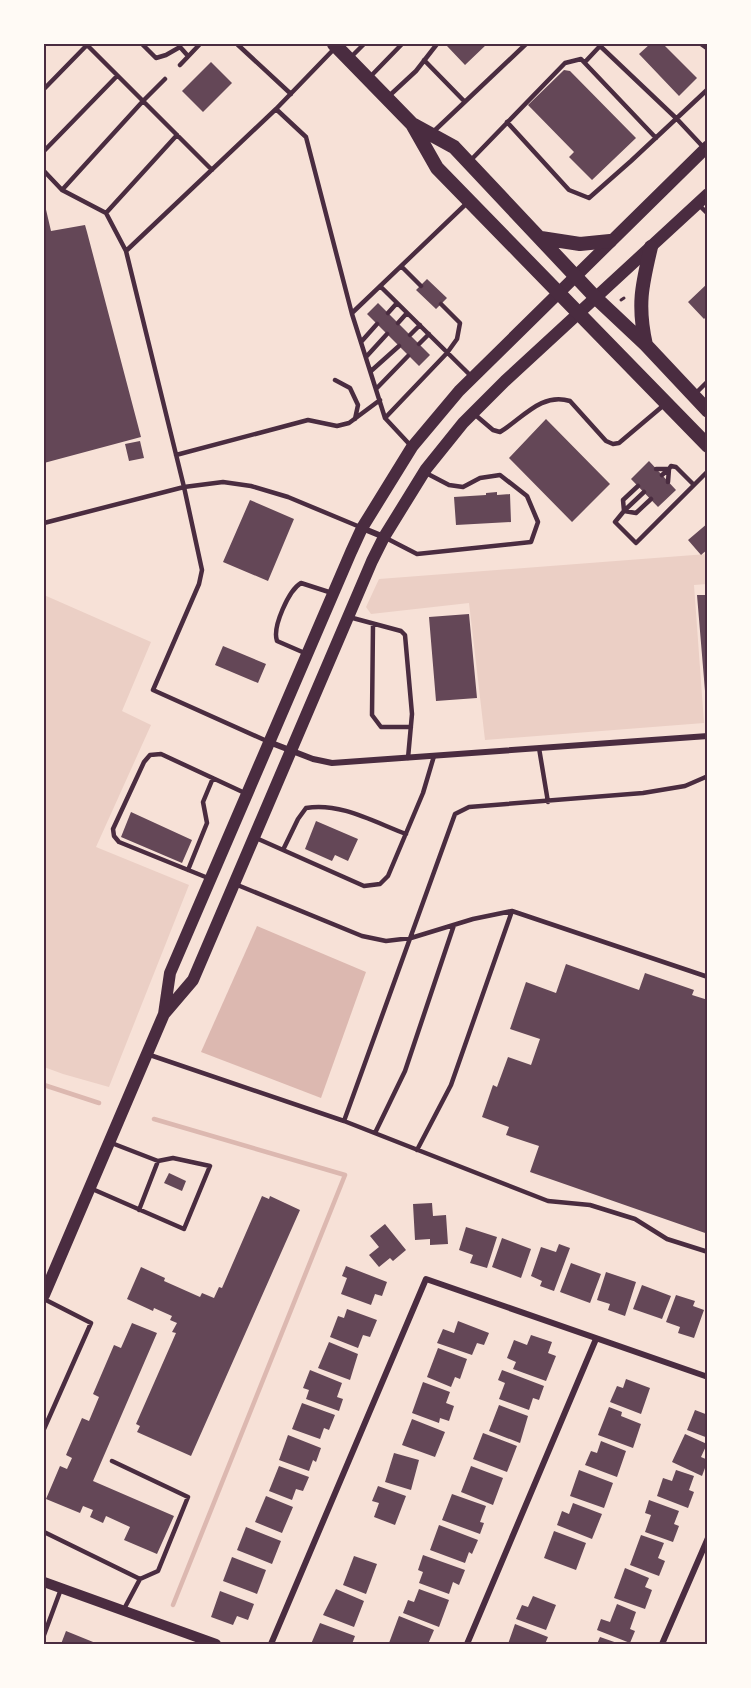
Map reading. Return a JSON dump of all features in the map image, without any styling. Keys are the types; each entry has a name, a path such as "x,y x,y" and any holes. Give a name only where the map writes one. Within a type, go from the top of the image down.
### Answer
{"main road":[{"path":"336,45 412,124 437,168 708,446"},
{"path":"412,124 454,147 596,298 646,345 708,411"},
{"path":"165,1014 170,973 333,593 362,528 412,447 459,391 706,147"},
{"path":"44,1297 165,1014 193,980 384,537 424,472 473,413 708,194"},
{"path":"540,238 580,244 610,241"},
{"path":"646,345 641,322 640,295 651,247"}],"street":[{"path":"362,528 384,537"},
{"path":"269,742 313,759 332,763 708,736"},
{"path":"271,1644 426,1280 708,1377"},
{"path":"467,1644 596,1338"},
{"path":"662,1644 708,1538"},
{"path":"44,1582 216,1644"}],"lane":[{"path":"44,89 88,44 212,170"},
{"path":"142,44 156,57 180,47 188,56"},
{"path":"180,65 200,44"},
{"path":"237,44 291,94"},
{"path":"349,59 364,44"},
{"path":"368,79 402,44"},
{"path":"387,98 416,71 437,44"},
{"path":"431,134 526,44"},
{"path":"585,62 599,44 706,147"},
{"path":"701,44 708,50"},
{"path":"126,251 276,109 336,45"},
{"path":"469,162 565,63 581,58 656,138"},
{"path":"424,60 465,102"},
{"path":"44,151 117,76"},
{"path":"62,190 165,79"},
{"path":"507,123 569,190 589,198 708,89"},
{"path":"276,109 306,137 352,314 385,418 412,447"},
{"path":"106,213 177,135"},
{"path":"44,171 62,190 106,213 126,251 202,570 200,584 153,690 269,742"},
{"path":"352,314 470,201"},
{"path":"698,204 708,214"},
{"path":"401,266 421,286"},
{"path":"380,286 473,378"},
{"path":"388,312 397,303"},
{"path":"385,418 457,339 460,323 441,304"},
{"path":"398,323 408,313"},
{"path":"361,342 377,324"},
{"path":"410,335 420,326"},
{"path":"366,357 387,334"},
{"path":"419,344 429,334"},
{"path":"370,371 399,346"},
{"path":"376,389 408,356"},
{"path":"335,380 350,388 358,405 355,419"},
{"path":"693,396 708,381"},
{"path":"176,455 308,420 337,426 349,423 380,400"},
{"path":"473,413 493,430 500,432 541,402 570,401 606,441 613,444 619,443 666,404"},
{"path":"662,475 671,466 675,467 693,484"},
{"path":"656,469 669,469"},
{"path":"668,482 669,469"},
{"path":"644,492 615,522 636,543 708,471"},
{"path":"384,537 417,554 531,542 538,522 527,496 500,475 480,478 464,487 449,485 424,472"},
{"path":"44,523 184,487 223,483 250,486 288,496 362,528"},
{"path":"624,512 623,500 638,486"},
{"path":"624,512 636,513 651,500"},
{"path":"307,654 277,641 275,635 278,624 294,587 301,583 333,593"},
{"path":"349,617 405,634 412,714 408,758"},
{"path":"373,624 372,715 381,727 411,727"},
{"path":"539,748 548,802"},
{"path":"210,879 119,842 114,836 113,829 144,762 150,755 161,754 247,794"},
{"path":"255,838 364,886 380,884 388,876 406,834 423,793 434,756"},
{"path":"344,1121 455,814 469,807 548,802 686,786 708,776"},
{"path":"188,870 207,823 203,802 213,778"},
{"path":"283,850 306,808 319,806 340,808 406,834"},
{"path":"235,884 362,936 386,941 411,938 473,919 512,911 708,977"},
{"path":"417,1150 452,1085 512,911"},
{"path":"375,1133 405,1071 454,925"},
{"path":"147,1054 344,1121 548,1201 590,1205 634,1219 667,1239 708,1252"},
{"path":"90,1188 184,1229 210,1166 173,1158 158,1161 109,1142"},
{"path":"139,1210 158,1161"},
{"path":"44,1297 91,1323 44,1429"},
{"path":"112,1461 188,1497 158,1571 140,1579 123,1611"},
{"path":"44,1532 140,1579"},
{"path":"44,1635 61,1588"}],"path":[{"path":"620,292 623,299 632,299"}],"shaded area":[{"path":"707,554 707,584 694,585 704,723 485,740 469,603 371,614 366,607 379,579"},
{"path":"44,595 151,642 122,711 151,725 96,847 189,885 109,1087 44,1067"},
{"path":"257,926 366,972 321,1098 201,1052"}],"building":[{"path":"450,44 487,44 465,65 447,46"},
{"path":"650,44 663,44 697,78 679,96 639,54"},
{"path":"211,62 232,83 203,112 182,91"},
{"path":"564,70 570,71 636,138 592,180 569,157 574,152 528,105"},
{"path":"44,201 51,231 85,225 141,437 44,463"},
{"path":"427,279 447,298 436,309 416,290"},
{"path":"708,283 708,315 704,319 688,302"},
{"path":"378,303 430,355 419,366 367,314"},
{"path":"546,419 610,484 572,522 509,458"},
{"path":"140,441 144,458 129,461 125,444"},
{"path":"649,461 676,490 658,507 631,479"},
{"path":"497,492 497,495 510,494 511,522 456,525 454,497"},
{"path":"250,500 294,519 268,581 223,562"},
{"path":"708,523 708,549 701,555 688,540"},
{"path":"697,595 708,595 708,702 706,703"},
{"path":"469,614 477,698 436,701 429,617"},
{"path":"223,646 266,664 258,683 215,665"},
{"path":"131,812 192,840 182,863 121,837"},
{"path":"316,821 358,839 348,861 335,855 332,861 305,849"},
{"path":"566,964 639,990 645,973 694,990 692,995 708,1000 708,1234 530,1172 539,1146 506,1135 509,1127 482,1117 493,1085 497,1087 508,1057 531,1065 540,1039 510,1029 526,982 556,993"},
{"path":"169,1173 186,1181 182,1191 164,1183"},
{"path":"262,1196 269,1199 270,1196 300,1210 191,1456 137,1432 140,1426 136,1424 176,1333 172,1332 177,1323 170,1320 172,1316 154,1308 153,1311 127,1299 141,1267 165,1278 164,1281 200,1297 202,1293 214,1298 219,1287 222,1288"},
{"path":"432,1203 433,1216 446,1215 448,1244 430,1245 430,1239 415,1240 413,1204"},
{"path":"385,1224 406,1250 393,1261 390,1258 379,1267 369,1255 379,1247 370,1236"},
{"path":"466,1227 497,1237 487,1268 470,1263 473,1255 459,1250"},
{"path":"502,1238 531,1249 521,1278 492,1267"},
{"path":"559,1244 570,1248 554,1291 540,1286 542,1281 531,1276 541,1247 556,1252"},
{"path":"571,1263 601,1274 590,1303 560,1292"},
{"path":"346,1266 387,1282 382,1296 375,1294 371,1305 341,1294 347,1278 342,1276"},
{"path":"606,1272 636,1282 625,1316 608,1310 610,1304 597,1300"},
{"path":"642,1285 671,1296 662,1319 633,1309"},
{"path":"676,1295 695,1301 693,1306 704,1310 694,1338 678,1333 680,1327 666,1322"},
{"path":"347,1309 377,1320 370,1337 363,1335 358,1348 330,1337 338,1316 344,1318"},
{"path":"458,1321 489,1333 484,1345 477,1343 472,1355 437,1343 443,1329 454,1333"},
{"path":"132,1323 157,1333 93,1481 174,1516 157,1554 124,1540 130,1527 106,1516 103,1523 90,1517 93,1510 83,1506 80,1513 46,1499 60,1466 67,1469 72,1458 66,1455 82,1418 89,1421 99,1397 93,1394 114,1345 121,1348"},
{"path":"531,1335 552,1342 548,1353 556,1356 546,1381 513,1369 516,1362 507,1358 514,1340 527,1345"},
{"path":"329,1342 358,1354 350,1380 318,1368"},
{"path":"438,1348 467,1359 460,1379 455,1377 451,1387 427,1377"},
{"path":"310,1370 342,1383 337,1397 343,1399 339,1411 306,1399 309,1390 303,1388"},
{"path":"502,1370 544,1386 539,1400 533,1398 529,1410 499,1399 505,1383 498,1380"},
{"path":"626,1379 650,1388 641,1414 610,1402 617,1386 623,1388"},
{"path":"423,1382 450,1392 446,1403 454,1406 449,1421 440,1418 439,1423 412,1413"},
{"path":"302,1403 335,1415 329,1430 324,1428 320,1439 292,1429"},
{"path":"499,1405 528,1416 520,1443 489,1431"},
{"path":"609,1407 622,1412 621,1416 641,1424 633,1448 598,1435"},
{"path":"695,1410 708,1415 708,1438 687,1430"},
{"path":"412,1419 445,1432 435,1457 402,1445"},
{"path":"483,1433 517,1446 507,1472 473,1459"},
{"path":"685,1434 707,1444 701,1457 708,1460 702,1476 672,1462"},
{"path":"288,1435 321,1448 316,1462 313,1460 309,1471 279,1460"},
{"path":"601,1441 626,1451 617,1477 585,1465 591,1451 597,1453"},
{"path":"394,1453 419,1460 411,1490 385,1482"},
{"path":"279,1466 309,1477 303,1491 296,1489 292,1500 269,1491"},
{"path":"471,1466 503,1478 493,1505 461,1492"},
{"path":"579,1470 613,1483 604,1508 570,1496"},
{"path":"676,1470 694,1476 689,1490 694,1492 688,1508 657,1496 663,1478 672,1481"},
{"path":"378,1486 406,1496 395,1525 374,1517 379,1503 372,1501"},
{"path":"452,1494 486,1506 480,1522 484,1523 480,1534 442,1520"},
{"path":"266,1496 293,1507 282,1533 255,1522"},
{"path":"649,1500 679,1511 674,1524 679,1526 673,1542 645,1532 651,1515 645,1513"},
{"path":"573,1503 602,1514 592,1539 557,1525 562,1511 569,1514"},
{"path":"439,1525 478,1540 472,1554 469,1552 465,1563 430,1550"},
{"path":"246,1527 281,1541 272,1564 237,1550"},
{"path":"554,1531 586,1543 576,1570 544,1558"},
{"path":"641,1535 664,1543 658,1558 665,1561 659,1576 630,1565"},
{"path":"423,1555 465,1570 459,1585 453,1582 449,1594 419,1583 423,1572 418,1570"},
{"path":"354,1556 377,1564 366,1594 343,1585"},
{"path":"232,1557 266,1570 257,1594 223,1581"},
{"path":"625,1568 649,1578 645,1587 652,1590 645,1609 614,1598"},
{"path":"336,1589 364,1601 354,1627 323,1615"},
{"path":"419,1589 449,1600 439,1627 403,1613 408,1600 414,1602"},
{"path":"220,1591 254,1604 248,1620 237,1616 233,1625 211,1617"},
{"path":"533,1596 556,1605 546,1630 516,1619 522,1605 528,1607"},
{"path":"617,1604 636,1612 630,1629 635,1631 630,1643 597,1630 601,1619 610,1622"},
{"path":"399,1616 434,1630 428,1644 389,1643"},
{"path":"320,1623 355,1636 352,1644 311,1644"},
{"path":"515,1624 548,1637 545,1644 508,1644"},
{"path":"66,1631 98,1644 61,1644"},
{"path":"600,1637 620,1644 597,1644"}],"waterway":[{"path":"44,1085 99,1103"},
{"path":"154,1119 345,1175 173,1605"}]}
